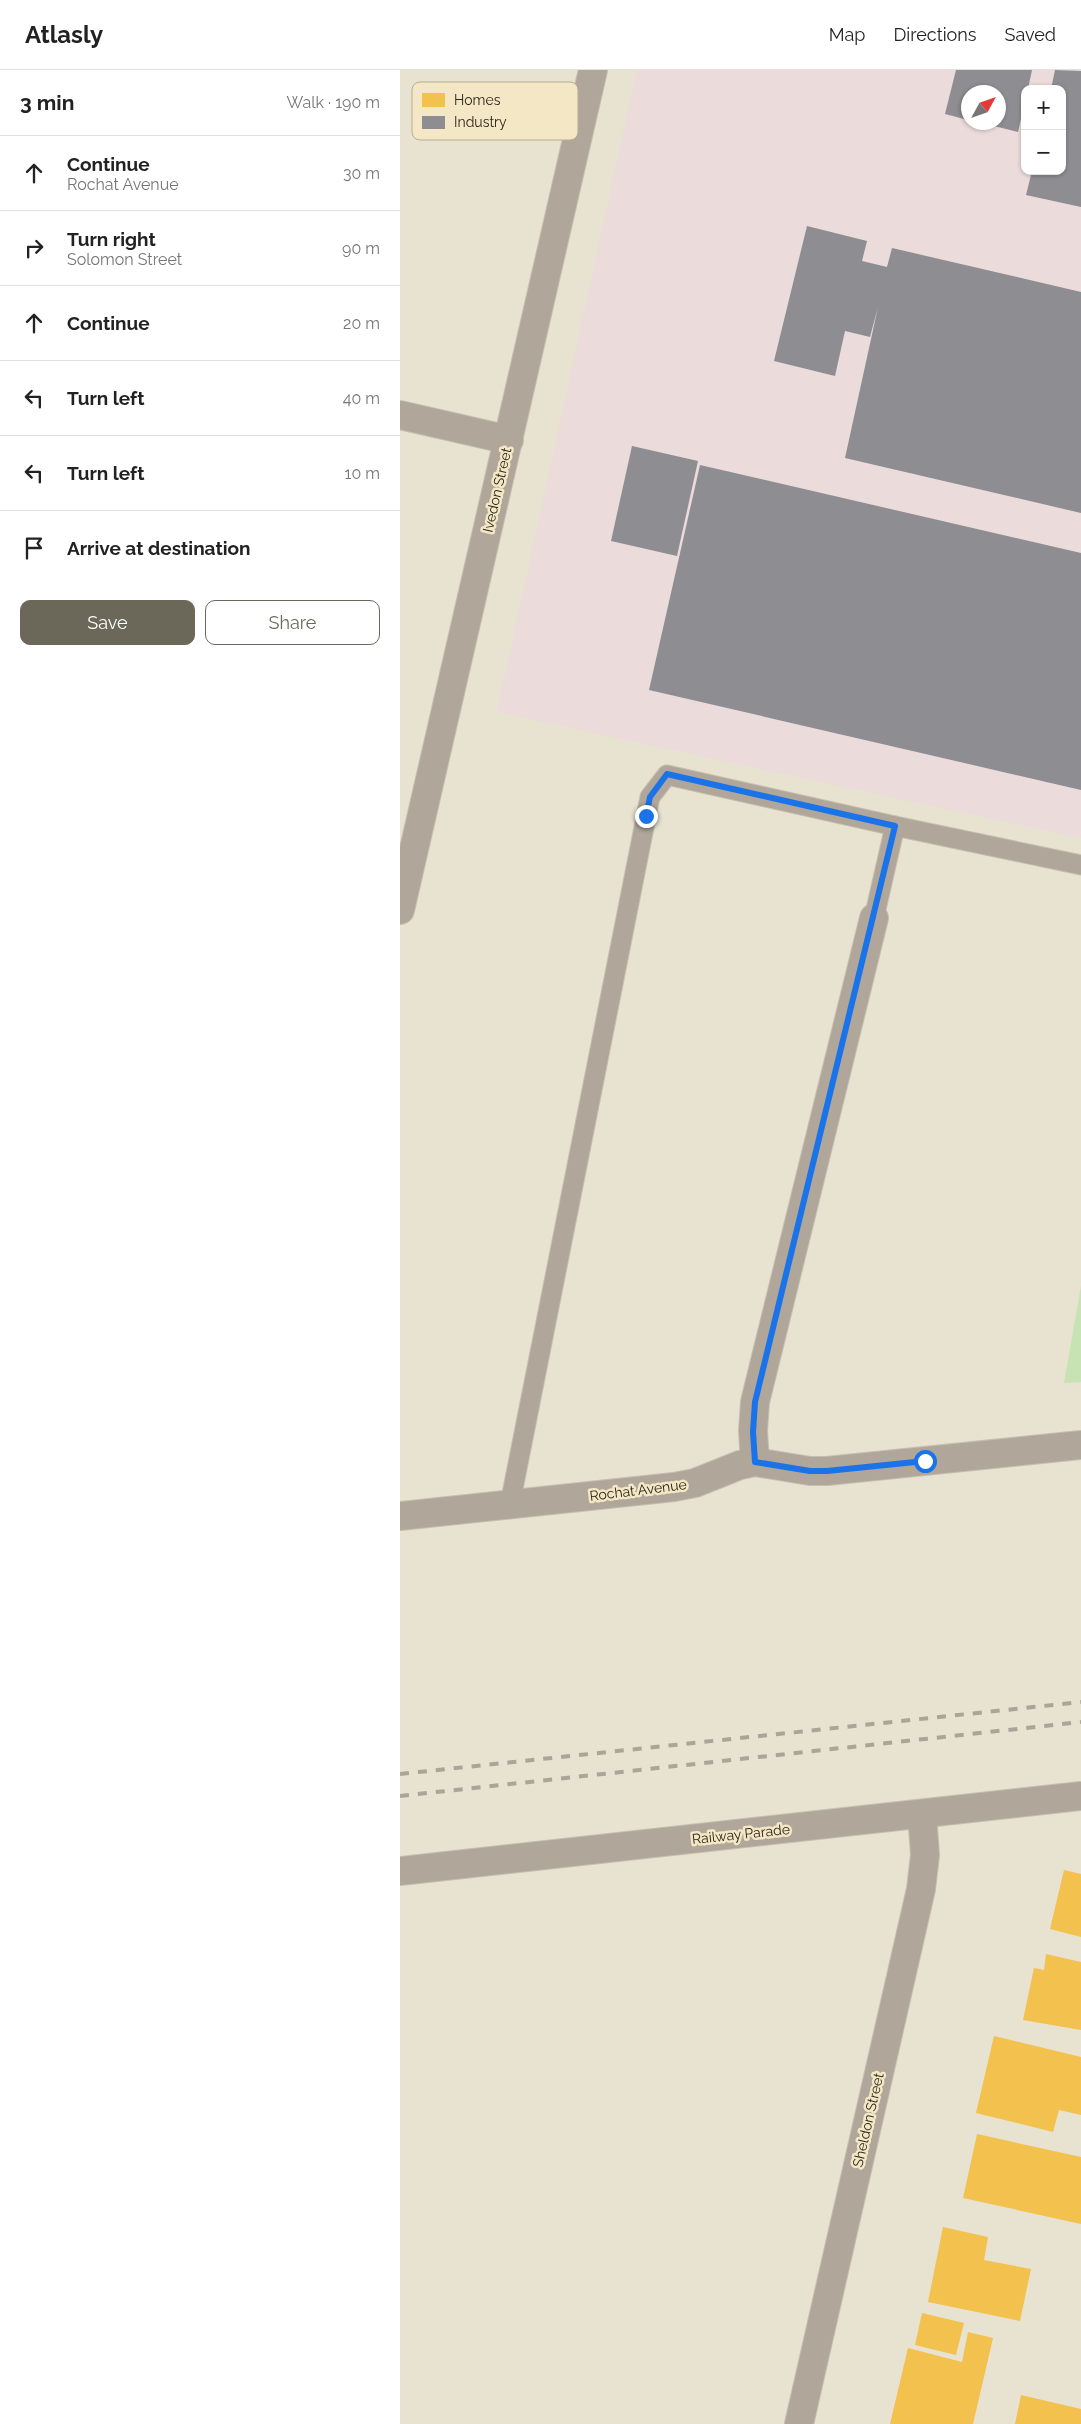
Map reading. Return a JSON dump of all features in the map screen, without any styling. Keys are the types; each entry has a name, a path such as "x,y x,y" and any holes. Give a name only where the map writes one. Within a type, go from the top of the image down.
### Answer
{"street":[{"name":"Ivedon Street","path":"578,132 592,70"},
{"name":"Ivedon Street","path":"400,910 576,140"},
{"path":"400,415 509,440"},
{"path":"755,1462 753,1432 755,1402 874,918"},
{"name":"Rochat Avenue","path":"400,1516 674,1487 695,1483 740,1465 755,1462 810,1471 827,1471 1081,1445"},
{"name":"Railway Parade","path":"400,1871 1081,1796"},
{"name":"Sheldon Street","path":"799,2424 921,1889 925,1855 922,1814"}],"lane":[{"path":"510,1504 650,797 667,774 895,826 1081,865"},
{"path":"874,918 895,826"}],"shaded area":[{"path":"637,70 1081,70 1081,838 497,712"}],"green space":[{"path":"1081,1286 1081,1382 1064,1383"}],"building: Homes":[{"path":"1064,1870 1081,1874 1081,1937 1050,1929"},
{"path":"1046,1954 1081,1962 1081,2030 1023,2020 1034,1968 1044,1970"},
{"path":"994,2036 1081,2057 1081,2115 1059,2110 1053,2132 976,2113"},
{"path":"977,2134 1081,2157 1081,2224 963,2198"},
{"path":"943,2227 988,2237 984,2260 1031,2269 1020,2321 928,2302"},
{"path":"922,2313 964,2323 956,2355 915,2345"},
{"path":"968,2332 993,2338 973,2424 890,2424 908,2348 962,2362"},
{"path":"1021,2395 1081,2409 1081,2424 1015,2424"}],"building: Industry":[{"path":"956,70 1032,70 1029,85 1021,85 1021,119 1018,132 1006,129 1006,85 961,85 961,118 945,114"},
{"path":"1055,70 1081,71 1081,207 1026,195 1031,175 1066,175 1066,85 1052,85"},
{"path":"807,226 867,241 862,261 887,267 892,248 1081,292 1081,513 845,458 878,307 870,337 845,331 835,376 774,361"},
{"path":"632,446 698,461 677,556 611,541"},
{"path":"700,465 1081,553 1081,790 649,690"}],"railway":[{"path":"400,1774 1081,1702"},
{"path":"400,1796 1081,1722"}],"route":[{"path":"646,816 650,797 667,774 895,826 755,1402 753,1432 755,1462 810,1471 827,1471 925,1461"}]}
